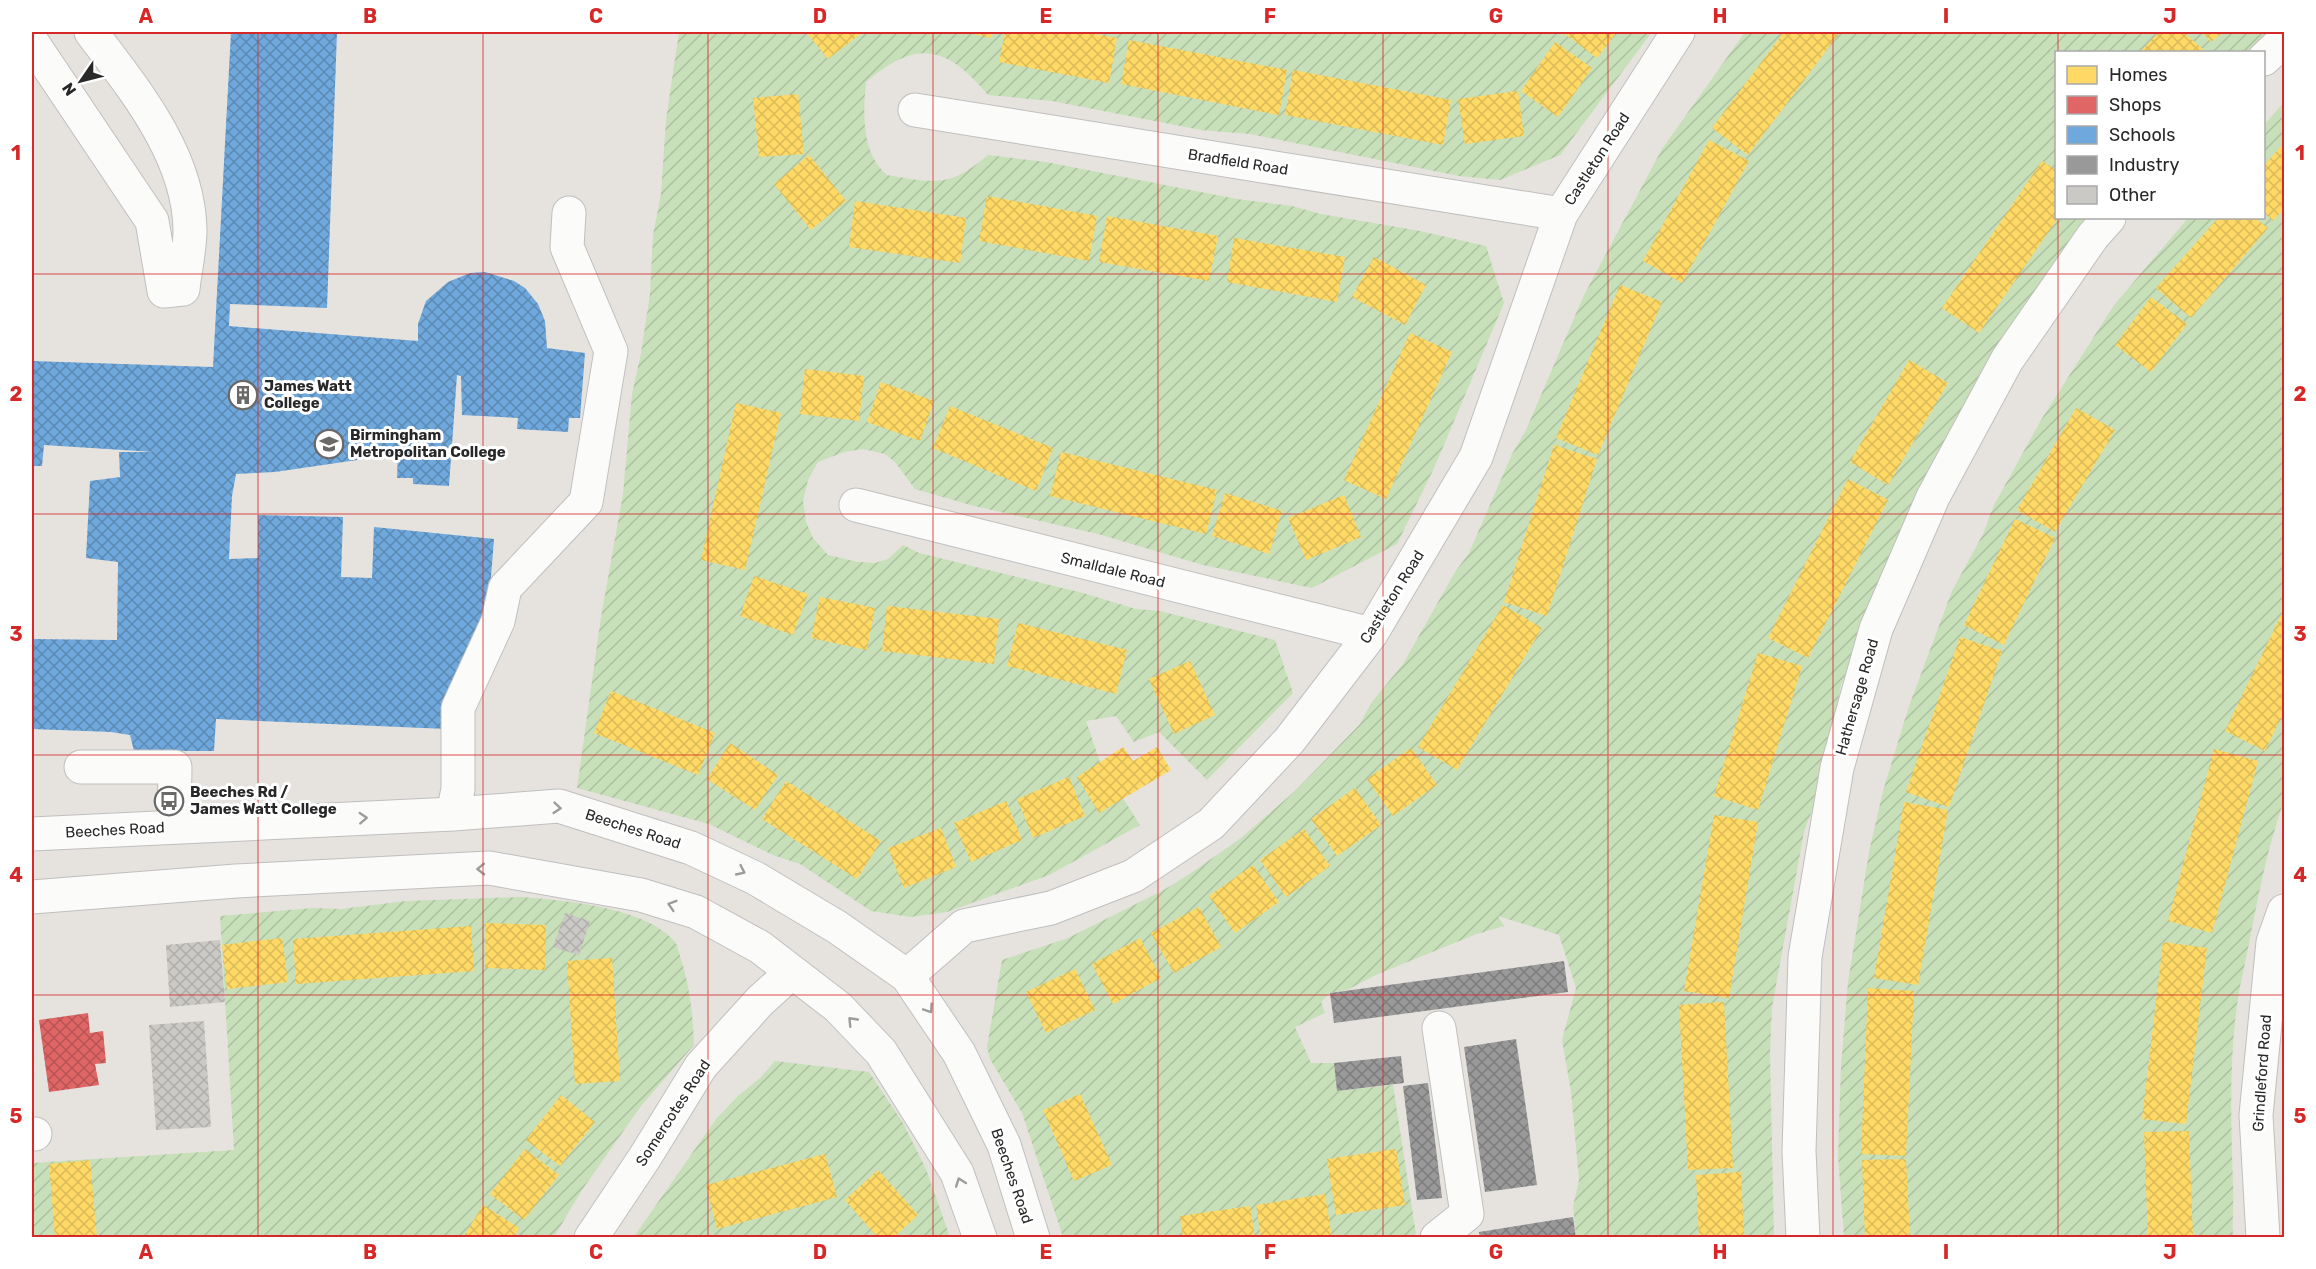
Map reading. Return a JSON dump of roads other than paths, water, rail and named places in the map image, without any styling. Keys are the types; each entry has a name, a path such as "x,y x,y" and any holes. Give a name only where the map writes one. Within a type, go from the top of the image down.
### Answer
{"street":[{"path":"32,42 152,221 164,291 183,289 190,230 183,182 154,120 91,32"},
{"name":"Castleton Road","path":"907,976 964,926 1051,908 1133,876 1211,824 1289,741 1371,634 1476,457 1562,214 1678,32"},
{"path":"2265,57 2284,40"},
{"name":"Bradfield Road","path":"915,110 1562,214"},
{"path":"453,814 458,789 458,708 498,621 505,588 586,502 611,351 567,247 569,213"},
{"name":"Hathersage Road","path":"1803,1238 1799,1150 1805,957 1837,768 1876,629 1933,497 2007,360 2093,236 2108,219"},
{"name":"Smalldale Road","path":"856,505 1371,634"},
{"path":"81,767 175,767 174,827"},
{"name":"Beeches Road","path":"32,834 453,814 559,806 691,848 776,890 837,927 907,976 959,1053 1004,1144 1033,1238"},
{"path":"32,897 236,881 489,868 641,896 696,912 760,947 838,1007 881,1052 957,1173 980,1238"},
{"name":"Grindleford Road","path":"2263,1238 2256,1115 2273,942 2284,911"},
{"name":"Somercotes Road","path":"591,1238 645,1158 701,1066 760,1001 792,972"},
{"path":"1437,1238 1467,1214 1439,1028"}],"place":[{"name":"James Watt College","path":"243,395"},
{"name":"Birmingham Metropolitan College","path":"329,444"},
{"name":"Beeches Rd / James Watt College","path":"169,801"}]}
